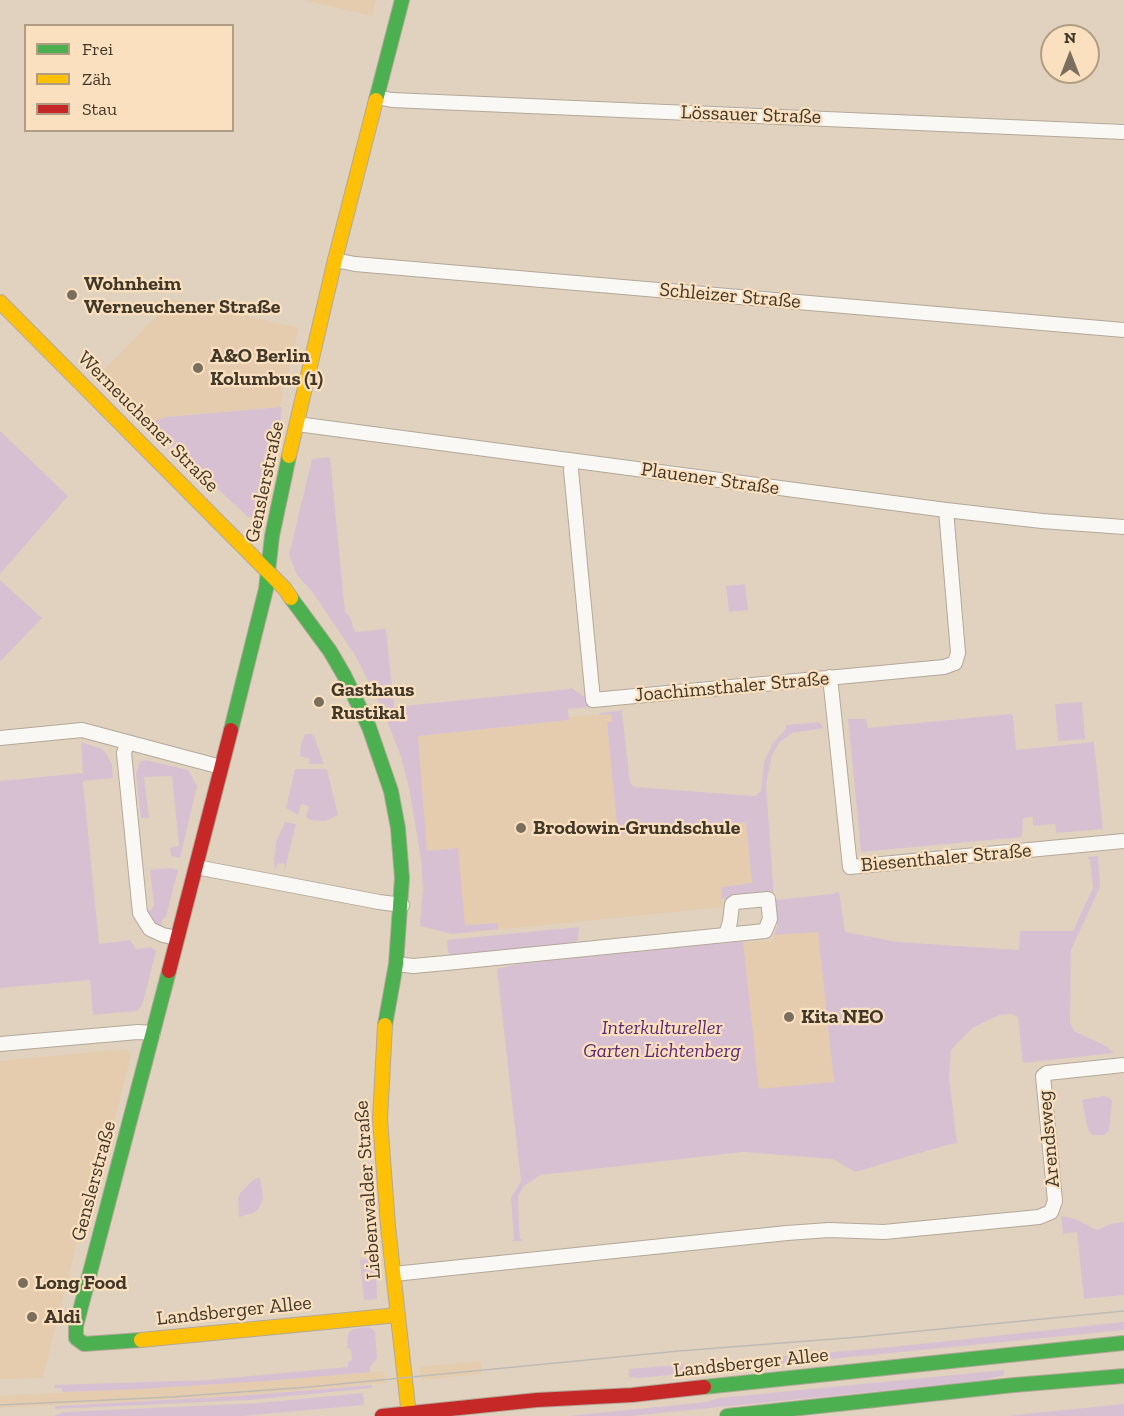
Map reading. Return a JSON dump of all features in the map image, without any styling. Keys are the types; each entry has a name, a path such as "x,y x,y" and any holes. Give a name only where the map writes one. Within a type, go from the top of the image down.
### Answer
{"street":[{"name":"Genslerstraße","path":"76,1338 76,1326 266,589 272,536 297,424 335,260 402,0"},
{"name":"Lössauer Straße","path":"377,97 1124,132"},
{"name":"Schleizer Straße","path":"335,260 378,266 1124,330"},
{"name":"Werneuchener Straße","path":"0,302 268,571"},
{"name":"Plauener Straße","path":"297,424 946,510 1042,521 1124,527"},
{"name":"Joachimsthaler Straße","path":"572,461 593,700 944,666 955,663 958,653 946,510"},
{"name":"Liebenwalder Straße","path":"268,571 285,588 330,651 345,677 369,727 391,791 398,828 402,905 396,964 385,1028 380,1095 381,1149 408,1415"},
{"name":"Biesenthaler Straße","path":"830,677 850,867 1124,841"},
{"path":"0,738 82,730 221,767"},
{"path":"127,743 124,753 140,913 150,929 177,938"},
{"path":"196,867 402,905"},
{"path":"396,964 413,966 447,963 726,934"},
{"path":"0,1044 138,1032 153,1033"},
{"name":"Arendsweg","path":"394,1274 787,1233 829,1230 896,1231 1039,1217 1051,1212 1054,1201 1043,1076 1047,1073 1124,1065"},
{"name":"Landsberger Allee","path":"76,1338 84,1344 120,1342 398,1315"},
{"name":"Landsberger Allee","path":"382,1416 537,1400 632,1395 1124,1343"},
{"path":"727,1416 1014,1385 1124,1376"}],"shaded area":[{"path":"303,0 376,0 372,16"},
{"path":"173,299 299,328 280,407 166,417 149,425 99,375"},
{"name":"Brodowin-Grundschule","path":"611,714 612,722 607,723 618,835 746,822 752,883 721,887 723,907 466,933 427,851 418,736"},
{"name":"Kita NEO","path":"818,931 834,1082 759,1090 743,941 772,941 774,935"},
{"path":"126,1049 131,1054 103,1167 92,1169 93,1179 43,1378 0,1379 0,1061"},
{"path":"480,1361 482,1374 422,1380 419,1367"},
{"path":"384,1371 386,1383 237,1396 0,1408 0,1396 203,1385"}],"green space":[{"path":"282,407 280,425 258,517 248,517 149,425 166,417"},
{"path":"0,431 68,496 0,574"},
{"path":"330,457 345,612 350,617 355,632 386,629 394,707 570,689 570,687 588,699 589,707 568,709 569,720 418,736 427,851 458,848 465,925 498,923 498,929 452,934 420,926 423,888 421,859 409,788 401,757 382,708 355,655 314,594 297,575 289,555 312,459"},
{"path":"0,580 42,618 0,662"},
{"path":"745,584 748,610 729,612 726,586"},
{"path":"1082,702 1085,739 1058,741 1055,704"},
{"path":"624,710 622,713 630,783 634,787 755,796 761,791 764,762 773,743 786,729 786,725 819,722 824,728 792,733 780,742 772,755 766,784 774,897 767,893 722,899 721,887 752,883 746,822 618,835 607,722 612,722 611,714 599,715"},
{"path":"1010,714 1013,716 1016,750 1094,742 1103,829 1056,833 1055,824 1033,826 1033,817 1023,818 1022,837 861,852 848,719 866,719 868,728"},
{"path":"305,734 314,736 324,764 309,764 310,759 300,756"},
{"path":"81,742 102,749 112,764 113,778 83,781 99,944 130,940 136,949 151,947 156,951 142,1006 137,1011 93,1015 90,980 0,988 0,781 83,773"},
{"path":"146,760 188,770 197,786 180,858 171,856 170,848 179,846 172,776 144,777 149,818 141,818 136,773 140,762"},
{"path":"295,769 327,769 338,815 326,821 310,820 306,817 309,806 301,804 298,815 286,808"},
{"path":"285,822 296,824 284,873 285,864 278,863 275,871 274,862 276,842"},
{"name":"Interkultureller Garten Lichtenberg","path":"1098,856 1100,887 1071,950 1070,1023 1074,1031 1106,1046 1114,1053 1023,1063 1018,1017 1012,1014 999,1015 972,1028 951,1050 949,1077 957,1143 855,1172 833,1159 743,1152 540,1175 524,1186 518,1196 520,1238 523,1241 512,1241 514,1239 511,1198 521,1181 497,969 518,964 743,941 759,1089 834,1082 818,932 774,935 777,927 775,900 832,894 839,891 845,932 898,942 1019,950 1020,931 1073,931 1093,888 1090,860 1087,857"},
{"path":"171,868 178,870 166,917 161,926 152,923 145,911 151,910 154,905 150,870"},
{"path":"579,927 576,943 451,956 448,952 447,940"},
{"path":"1103,1096 1112,1101 1109,1131 1104,1135 1093,1135 1088,1130 1082,1100"},
{"path":"260,1177 263,1198 260,1207 254,1213 239,1217 240,1193 253,1180"},
{"path":"1061,1216 1075,1219 1097,1230 1110,1224 1124,1222 1124,1295 1084,1299 1077,1232 1063,1234"},
{"path":"376,1258 377,1299 364,1300 360,1260"},
{"path":"1124,1322 1124,1330 639,1378 629,1377 629,1369 892,1347"},
{"path":"369,1327 375,1331 377,1358 370,1367 370,1372 141,1389 62,1392 62,1388 54,1388 55,1385 208,1380 348,1367 348,1362 352,1360 351,1350 347,1348 348,1334 353,1329"},
{"path":"1004,1370 1004,1375 980,1381 630,1416 568,1416 707,1402 719,1398"},
{"path":"372,1385 372,1388 249,1400 55,1409 55,1406 237,1396"},
{"path":"363,1393 364,1405 242,1416 54,1416 63,1412 259,1403"},
{"path":"1124,1404 1124,1416 1005,1416"}],"tram line":[{"path":"0,1405 172,1397 309,1387 1124,1311"}],"traffic: fast":[{"path":"376,100 402,0"},
{"path":"231,730 266,589 272,536 289,456"},
{"path":"291,598 330,651 344,675 369,727 391,791 398,828 402,878 396,964 385,1025"},
{"path":"141,1340 84,1344 76,1338 76,1326 169,971"},
{"path":"704,1387 1124,1343"},
{"path":"727,1416 1014,1385 1124,1376"}],"traffic: slow":[{"path":"289,456 335,260 376,100"},
{"path":"0,302 285,589 291,598"},
{"path":"385,1025 380,1119 388,1226 409,1416"},
{"path":"141,1340 398,1315"}],"traffic: jam":[{"path":"169,971 231,730"},
{"path":"382,1416 537,1400 632,1395 704,1387"}],"place":[{"name":"Wohnheim Werneuchener Straße","path":"72,295"},
{"name":"A&O Berlin Kolumbus (1)","path":"198,368"},
{"name":"Gasthaus Rustikal","path":"319,702"},
{"name":"Brodowin-Grundschule","path":"521,828"},
{"name":"Kita NEO","path":"789,1017"},
{"name":"Long Food","path":"23,1283"},
{"name":"Aldi","path":"32,1317"}]}
